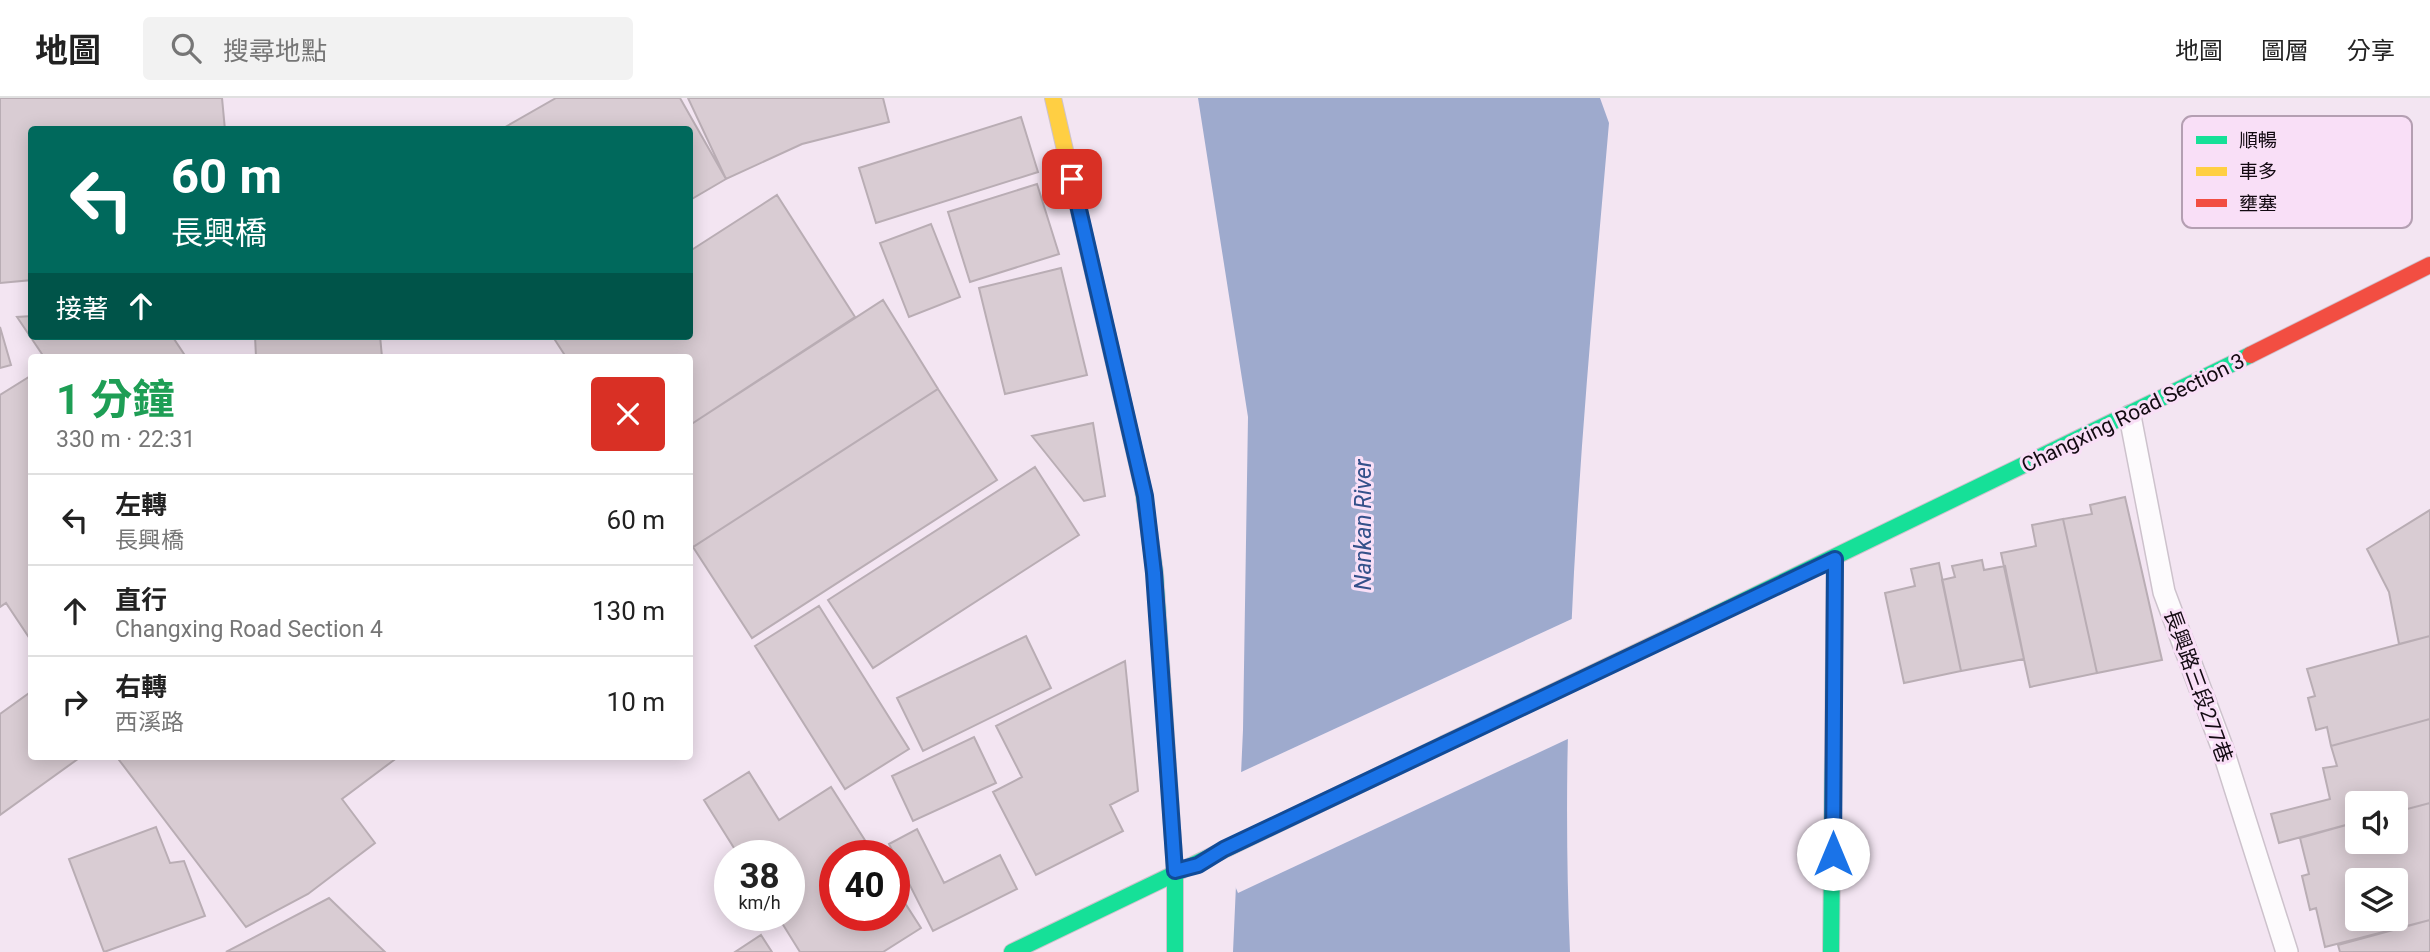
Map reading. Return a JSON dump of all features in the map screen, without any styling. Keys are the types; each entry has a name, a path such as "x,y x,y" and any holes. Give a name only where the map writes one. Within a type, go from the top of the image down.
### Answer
{"street":[{"path":"1053,98 1145,496 1154,573 1175,871 1175,952"},
{"name":"Changxing Road Section 3","path":"1012,952 1175,871 1198,865 1224,849 1835,559 2130,416 2430,265"},
{"path":"1831,952 1835,559"}],"lane":[{"name":"長興路三段277巷","path":"2130,416 2164,592 2222,747 2287,952"}],"water":[{"name":"Nankan River","path":"1198,98 1600,98 1609,123 1583,433 1571,640 1567,848 1570,952 1233,952 1243,730 1248,417"}],"pier":[{"path":"1576,617 1572,737 1238,893 1233,881 1237,774"}],"building":[{"path":"0,98 222,98 225,126 28,126 28,280 0,283"},
{"path":"556,98 680,98 726,179 693,198 693,126 507,126"},
{"path":"688,98 883,98 889,122 802,144 726,179"},
{"path":"1021,117 1038,172 876,223 859,168"},
{"path":"1037,184 1059,254 970,282 948,212"},
{"path":"777,195 855,317 693,423 693,354 564,354 555,340 693,340 693,249"},
{"path":"931,224 960,297 909,317 880,243"},
{"path":"1061,268 1087,375 1005,394 979,288"},
{"path":"883,300 938,389 693,547 693,423"},
{"path":"28,316 28,333 17,317"},
{"path":"0,327 11,365 0,368"},
{"path":"33,340 175,340 184,354 42,354"},
{"path":"255,340 380,340 382,354 256,354"},
{"path":"28,378 28,636 6,603 0,607 0,395"},
{"path":"938,389 997,480 752,638 693,547"},
{"path":"1093,423 1105,496 1084,501 1032,436"},
{"path":"1035,467 1079,535 873,668 828,600"},
{"path":"2125,497 2162,660 2097,673 2063,519 2092,514 2090,505"},
{"path":"2430,510 2430,636 2399,644 2389,592 2367,549"},
{"path":"2063,519 2097,673 2030,687 2001,553 2036,546 2032,525"},
{"path":"1982,560 1984,570 2005,566 2024,659 1961,671 1942,580 1955,577 1952,566"},
{"path":"1939,563 1961,671 1904,683 1885,593 1915,586 1911,569"},
{"path":"819,606 909,749 845,789 755,646"},
{"path":"1026,636 1051,688 923,751 897,698"},
{"path":"2430,636 2430,719 2331,746 2327,727 2316,730 2308,698 2315,696 2307,669"},
{"path":"1125,661 1138,791 1110,805 1123,831 1036,875 993,792 1022,777 996,726"},
{"path":"28,694 28,760 76,760 0,815 0,714"},
{"path":"2430,719 2430,803 2408,809 2408,791 2345,791 2345,825 2279,843 2271,814 2330,799 2323,768 2337,766 2331,746"},
{"path":"974,737 996,783 913,821 892,776"},
{"path":"119,760 394,760 342,799 375,843 308,894 246,927"},
{"path":"749,772 779,820 831,787 865,840 819,840 819,931 910,931 910,911 921,928 883,952 800,952 787,931 805,931 805,840 729,840 704,800"},
{"path":"2430,803 2430,920 2408,926 2408,868 2345,868 2345,931 2387,931 2325,947 2316,908 2310,910 2302,876 2309,874 2300,838 2345,825 2345,854 2408,854 2408,809"},
{"path":"156,827 170,863 184,861 205,916 104,952 69,859"},
{"path":"917,829 944,883 1000,855 1017,889 933,931 910,886 910,840 896,840"},
{"path":"329,898 385,952 226,952"},
{"path":"2430,920 2430,952 2340,952 2338,945 2390,931 2408,931 2408,926"},
{"path":"761,935 772,952 735,952"}],"traffic: fast":[{"path":"1694,625 2250,355"},
{"path":"1143,489 1155,573 1175,871 1175,952"},
{"path":"1831,952 1835,559"},
{"path":"1012,952 1444,744"}],"traffic: slow":[{"path":"1053,98 1143,489"},
{"path":"1444,744 1694,625"}],"traffic: jam":[{"path":"2250,355 2430,265"}],"route":[{"path":"1072,179 1145,496 1154,573 1175,871 1198,865 1224,849 1835,559 1833,854"}]}
